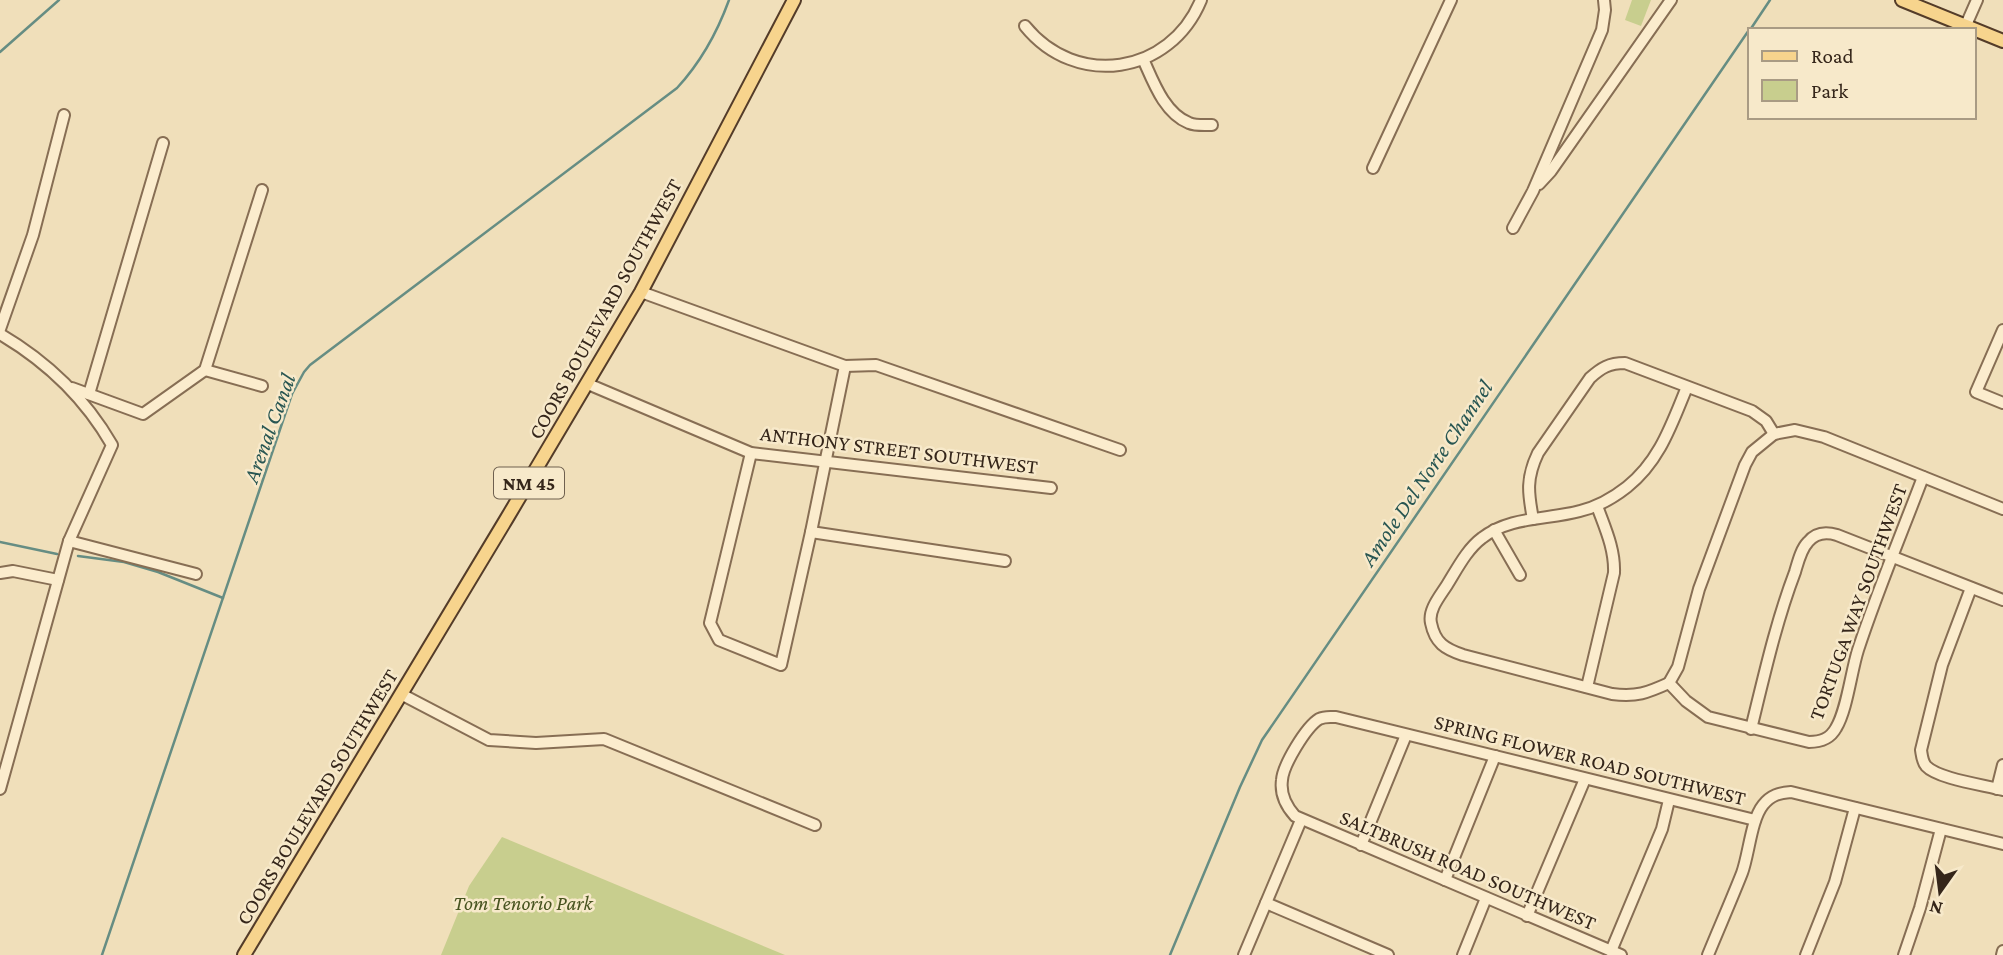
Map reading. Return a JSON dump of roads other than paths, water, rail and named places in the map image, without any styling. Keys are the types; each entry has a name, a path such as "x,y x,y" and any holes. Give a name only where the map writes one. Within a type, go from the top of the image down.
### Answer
{"main road":[{"name":"COORS BOULEVARD SOUTHWEST","path":"244,955 640,292 794,0"},
{"path":"1902,0 1922,4 1973,28"},
{"path":"1975,29 2003,41"}],"street":[{"path":"1026,26 1045,47 1070,59 1088,65 1119,66 1152,55 1171,41 1187,24 1201,0"},
{"path":"1373,167 1451,0"},
{"path":"1513,228 1533,191 1602,30 1604,0"},
{"path":"1533,191 1552,171 1671,0"},
{"path":"1966,25 1977,0"},
{"path":"1143,59 1166,104 1193,125 1212,125"},
{"path":"0,789 69,541 113,445 98,420 69,387 27,350 0,331 33,235 64,115"},
{"path":"89,394 163,143"},
{"path":"69,387 143,414 205,370 262,190"},
{"path":"640,292 845,366 876,365 1119,450"},
{"path":"2003,330 1976,392 2003,403"},
{"path":"1533,519 1528,489 1532,465 1538,453 1590,379 1600,369 1612,363 1625,363 1752,411 1766,421 1774,434"},
{"path":"751,453 710,623 719,640 781,665 845,366"},
{"path":"205,370 262,386"},
{"name":"ANTHONY STREET SOUTHWEST","path":"587,384 751,453 1051,488"},
{"path":"1687,387 1665,440 1651,463 1633,482 1597,506 1578,512 1506,524 1478,542 1439,596 1430,619 1439,644 1447,650 1612,694 1638,696 1669,682 1678,667 1699,589 1745,465 1752,452 1774,434 1796,430 1809,432 2003,509"},
{"name":"TORTUGA WAY SOUTHWEST","path":"1751,729 1819,742 1828,738 1838,726 1853,664 1923,477"},
{"path":"1587,687 1615,561 1597,506"},
{"path":"1494,530 1520,575"},
{"path":"811,531 1005,561"},
{"path":"1669,682 1686,701 1708,717 1751,729 1787,592 1807,542 1816,535 1838,535 2003,600"},
{"path":"69,541 196,574"},
{"path":"0,573 13,571 58,580"},
{"path":"1971,588 1942,665 1920,750 1923,763 1931,771 2000,789 2003,765"},
{"path":"401,694 489,740 536,743 604,740 815,825"},
{"name":"SPRING FLOWER ROAD SOUTHWEST","path":"1301,820 1284,801 1281,780 1285,766 1312,725 1325,717 1336,717 1755,820 1769,797 1791,792 2003,844"},
{"path":"1360,845 1406,734"},
{"path":"1445,880 1495,756"},
{"path":"1527,916 1584,779"},
{"path":"1616,953 1662,829 1669,800"},
{"path":"1806,955 1835,882 1855,808"},
{"path":"1244,955 1301,820"},
{"name":"SALTBRUSH ROAD SOUTHWEST","path":"1301,820 1616,953"},
{"path":"1708,955 1742,872 1755,820"},
{"path":"1904,955 1920,908 1941,829"},
{"path":"1463,955 1486,898"},
{"path":"1266,903 1388,955"}],"waterway":[{"path":"0,52 59,0"},
{"name":"Arenal Canal","path":"102,955 292,394 304,372 677,88 708,47 729,0"},
{"name":"Amole Del Norte Channel","path":"1751,28 1770,0"},
{"name":"Amole Del Norte Channel","path":"1170,955 1262,740 1748,31"},
{"path":"0,542 57,554"},
{"path":"78,556 124,562 158,572 223,598"}],"park label":[{"name":"Tom Tenorio Park","path":"523,903"}]}
